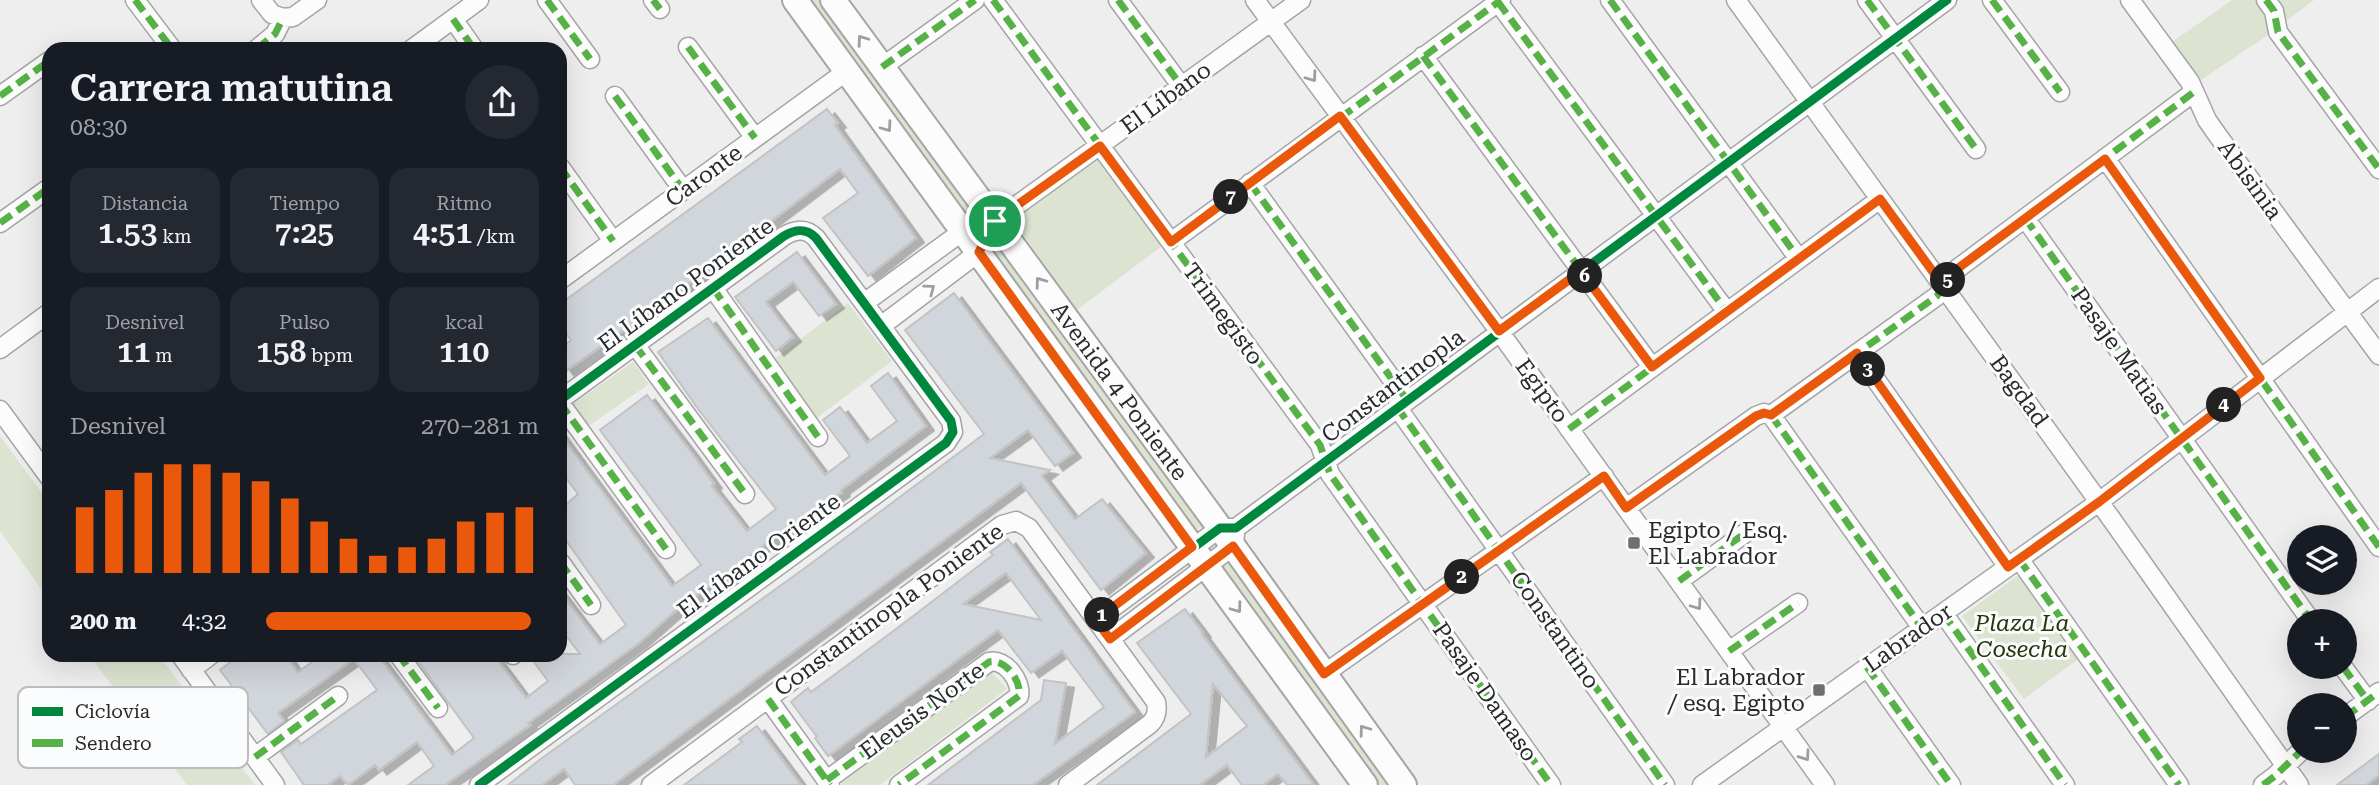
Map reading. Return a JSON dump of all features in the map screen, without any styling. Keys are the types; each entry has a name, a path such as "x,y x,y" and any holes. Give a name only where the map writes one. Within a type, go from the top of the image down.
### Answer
{"street":[{"path":"135,0 167,42"},
{"path":"261,0 272,14 283,18 293,17 317,0"},
{"path":"422,42 479,0"},
{"path":"547,0 590,59"},
{"name":"Avenida 4 Poniente","path":"795,0 1365,785"},
{"name":"Avenida 4 Poniente","path":"833,0 1230,534 1324,674 1404,785"},
{"path":"882,68 975,0"},
{"name":"Trimegisto","path":"993,0 1320,445 1325,460"},
{"path":"1118,0 1182,87"},
{"name":"Egipto","path":"1255,0 1499,331 1825,785"},
{"name":"El Líbano","path":"864,303 963,231 995,221 1301,0"},
{"path":"1610,0 1799,259"},
{"name":"Bagdad","path":"1736,0 2099,502 2299,785"},
{"path":"1867,0 1976,149"},
{"name":"Constantinopla","path":"1102,629 1325,460 1947,0"},
{"path":"1992,0 2060,92"},
{"name":"Abisinia","path":"2130,0 2190,82 2216,134 2379,355"},
{"path":"2266,0 2274,11 2278,32 2379,169"},
{"path":"1171,242 1499,1 1727,312"},
{"path":"265,42 275,34 283,18"},
{"path":"453,19 469,42"},
{"path":"688,47 755,138"},
{"path":"1423,56 1652,367"},
{"path":"0,96 42,66"},
{"name":"Caronte","path":"567,275 847,71"},
{"path":"1771,415 1937,296 1957,269 2194,92"},
{"path":"615,96 683,190"},
{"path":"2105,159 2379,547"},
{"path":"567,177 614,241"},
{"name":"Constantino","path":"1250,183 1499,551 1665,785"},
{"path":"0,223 42,193"},
{"path":"1569,429 1880,199"},
{"name":"Pasaje Matias","path":"2025,218 2302,609"},
{"name":"El Líbano","path":"881,326 979,252 995,221"},
{"name":"El Líbano Poniente","path":"567,397 792,232 804,230 816,238 881,326"},
{"path":"713,288 818,437"},
{"name":"Labrador","path":"1702,785 2099,502 2379,288"},
{"path":"0,349 42,318"},
{"name":"El Líbano Oriente","path":"479,785 946,443 953,432 951,421 881,326"},
{"path":"635,345 745,494"},
{"path":"1857,353 2179,785"},
{"path":"0,410 42,467"},
{"path":"567,412 666,549"},
{"path":"1626,508 1756,416 1764,413 1771,415 1922,628"},
{"name":"Pasaje Damaso","path":"1325,460 1330,474 1551,785"},
{"path":"1324,674 1604,476"},
{"name":"Constantinopla Poniente","path":"651,785 1002,525 1021,523 1029,528 1102,629"},
{"path":"1679,581 1748,531"},
{"path":"567,571 592,605"},
{"path":"1729,651 1798,603"},
{"path":"1943,613 2065,785"},
{"path":"1068,785 1150,724 1157,714 1156,702 1102,629"},
{"name":"Eleusis Norte","path":"768,699 829,782 989,662 998,660 1004,664 1020,687 1016,700 899,785"},
{"path":"186,662 204,687"},
{"path":"191,670 202,662"},
{"path":"404,662 438,708"},
{"path":"1867,667 1951,785"},
{"path":"2355,679 2373,696 2357,709"},
{"path":"255,757 338,696"},
{"path":"248,747 275,785"},
{"path":"2263,785 2288,763"}],"green space":[{"path":"803,0 820,0 976,210 963,220"},
{"path":"2232,0 2314,0 2198,82 2172,42"},
{"path":"1101,158 1166,243 1077,310 1013,220"},
{"path":"995,234 1204,526 1191,533 988,248"},
{"path":"848,303 892,361 817,418 773,360"},
{"path":"633,362 649,384 583,430 567,408"},
{"path":"0,436 42,493 42,590 0,531"},
{"path":"1228,555 1392,782 1387,785 1373,785 1214,563"},
{"name":"Plaza La Cosecha","path":"2020,574 2081,657 2024,699 1962,616"},
{"path":"94,662 164,662 183,687 113,687"},
{"path":"988,668 1007,689 880,785 843,785 838,777"},
{"path":"174,768 242,768 255,785 187,785"}],"building":[{"path":"827,109 838,123 835,125 916,238 868,276 823,218 858,193 840,169 695,279 567,370 567,343 571,340 567,335 567,299"},
{"path":"797,252 836,304 819,316 793,282 766,302 793,337 776,351 735,297"},
{"path":"954,293 1073,453 1055,466 1028,430 990,458 1050,470 1042,476 1075,519 1102,499 1146,553 1101,590 1021,483 613,785 575,785 564,769 542,785 508,785 984,434 905,330"},
{"path":"708,318 825,475 850,456 823,420 840,407 867,443 897,421 871,386 888,373 926,426 841,490 842,492 783,531 673,613 639,643 528,723 530,725 445,785 408,785 434,766 417,742 379,770 375,765 348,785 340,776 328,785 304,785 281,752 298,740 301,744 377,690 356,662 383,662 452,755 474,738 419,662 499,662 526,698 548,681 534,662 567,662 567,654 580,654 567,637 567,601 600,644 626,625 567,542 567,504 578,494 567,479 567,444 672,586 701,565 600,430 647,395 747,531 776,509 698,409 658,352"},
{"path":"1008,539 1135,712 1033,785 928,785 1041,700 1044,680 1066,683 1055,744 1104,707 1062,651 1031,673 998,630 828,756 791,702 808,688 811,692 900,626 993,555 990,552","holes":["1006,573 1041,620 963,604"]},
{"path":"1185,609 1314,785 1287,785 1278,774 1263,785 1242,785 1227,765 1200,785 1097,785 1191,714 1137,643","holes":["1213,684 1247,726 1206,757"]},
{"path":"230,662 291,662 298,672 312,662 350,662 278,713 284,721 268,734 248,707 248,687 233,687 220,670"},
{"path":"757,726 801,785 684,785 742,742 739,739"},
{"path":"2379,754 2379,775 2366,785 2337,785"}],"marked path":[{"path":"135,0 167,42"},
{"path":"547,0 590,59"},
{"path":"653,0 660,9"},
{"path":"882,67 975,0"},
{"path":"993,0 1320,445 1330,474 1551,785"},
{"path":"1118,0 1182,87"},
{"path":"1171,242 1501,0"},
{"path":"1610,0 1799,259"},
{"path":"1867,0 1976,149"},
{"path":"1992,0 2060,92"},
{"path":"2266,0 2274,11 2278,32 2379,169"},
{"path":"1498,2 1727,312"},
{"path":"265,42 275,34 283,18"},
{"path":"453,19 469,42"},
{"path":"688,47 755,138"},
{"path":"1423,56 1652,367"},
{"path":"0,96 42,66"},
{"path":"1626,508 1756,416 1764,413 1771,415 1937,296 1957,269 2194,92"},
{"path":"615,96 683,190"},
{"path":"2105,158 2379,547"},
{"path":"567,177 613,241"},
{"path":"1250,183 1407,400"},
{"path":"0,223 42,193"},
{"path":"1569,429 1880,199"},
{"path":"2025,218 2302,609"},
{"path":"713,288 818,437"},
{"path":"635,345 745,494"},
{"path":"1857,353 2008,567"},
{"path":"1397,407 1665,785"},
{"path":"567,413 666,549"},
{"path":"1771,415 1922,628"},
{"path":"1324,674 1604,476"},
{"path":"1679,581 1748,531"},
{"path":"2019,559 2179,785"},
{"path":"567,572 591,605"},
{"path":"1729,651 1798,603"},
{"path":"1943,613 2065,785"},
{"path":"404,662 438,708"},
{"path":"827,780 989,662 1006,667 1018,684 1019,696 899,785"},
{"path":"1867,667 1951,785"},
{"path":"2352,679 2368,701"},
{"path":"2357,708 2379,692"},
{"path":"255,757 338,696"},
{"path":"768,699 830,785"},
{"path":"2263,785 2289,763"}],"cycle path":[{"path":"1096,620 1220,528 1236,528 1947,0"},
{"path":"479,785 946,443 953,432 951,421 816,238 801,231 784,236 567,395"}],"place":[{"name":"Egipto / Esq. El Labrador","path":"1634,543"},
{"name":"El Labrador / esq. Egipto","path":"1819,690"}],"route":[{"path":"1340,116 1499,331 1581,271 1652,367 1880,199 1944,287 1957,269 2105,159 2260,378 2099,502 2008,567 1857,353 1771,415 1764,413 1756,416 1626,508 1604,476 1324,674 1233,546 1110,639 1096,620 1192,547 979,252 995,221 1100,146 1171,242 1340,116"}]}
